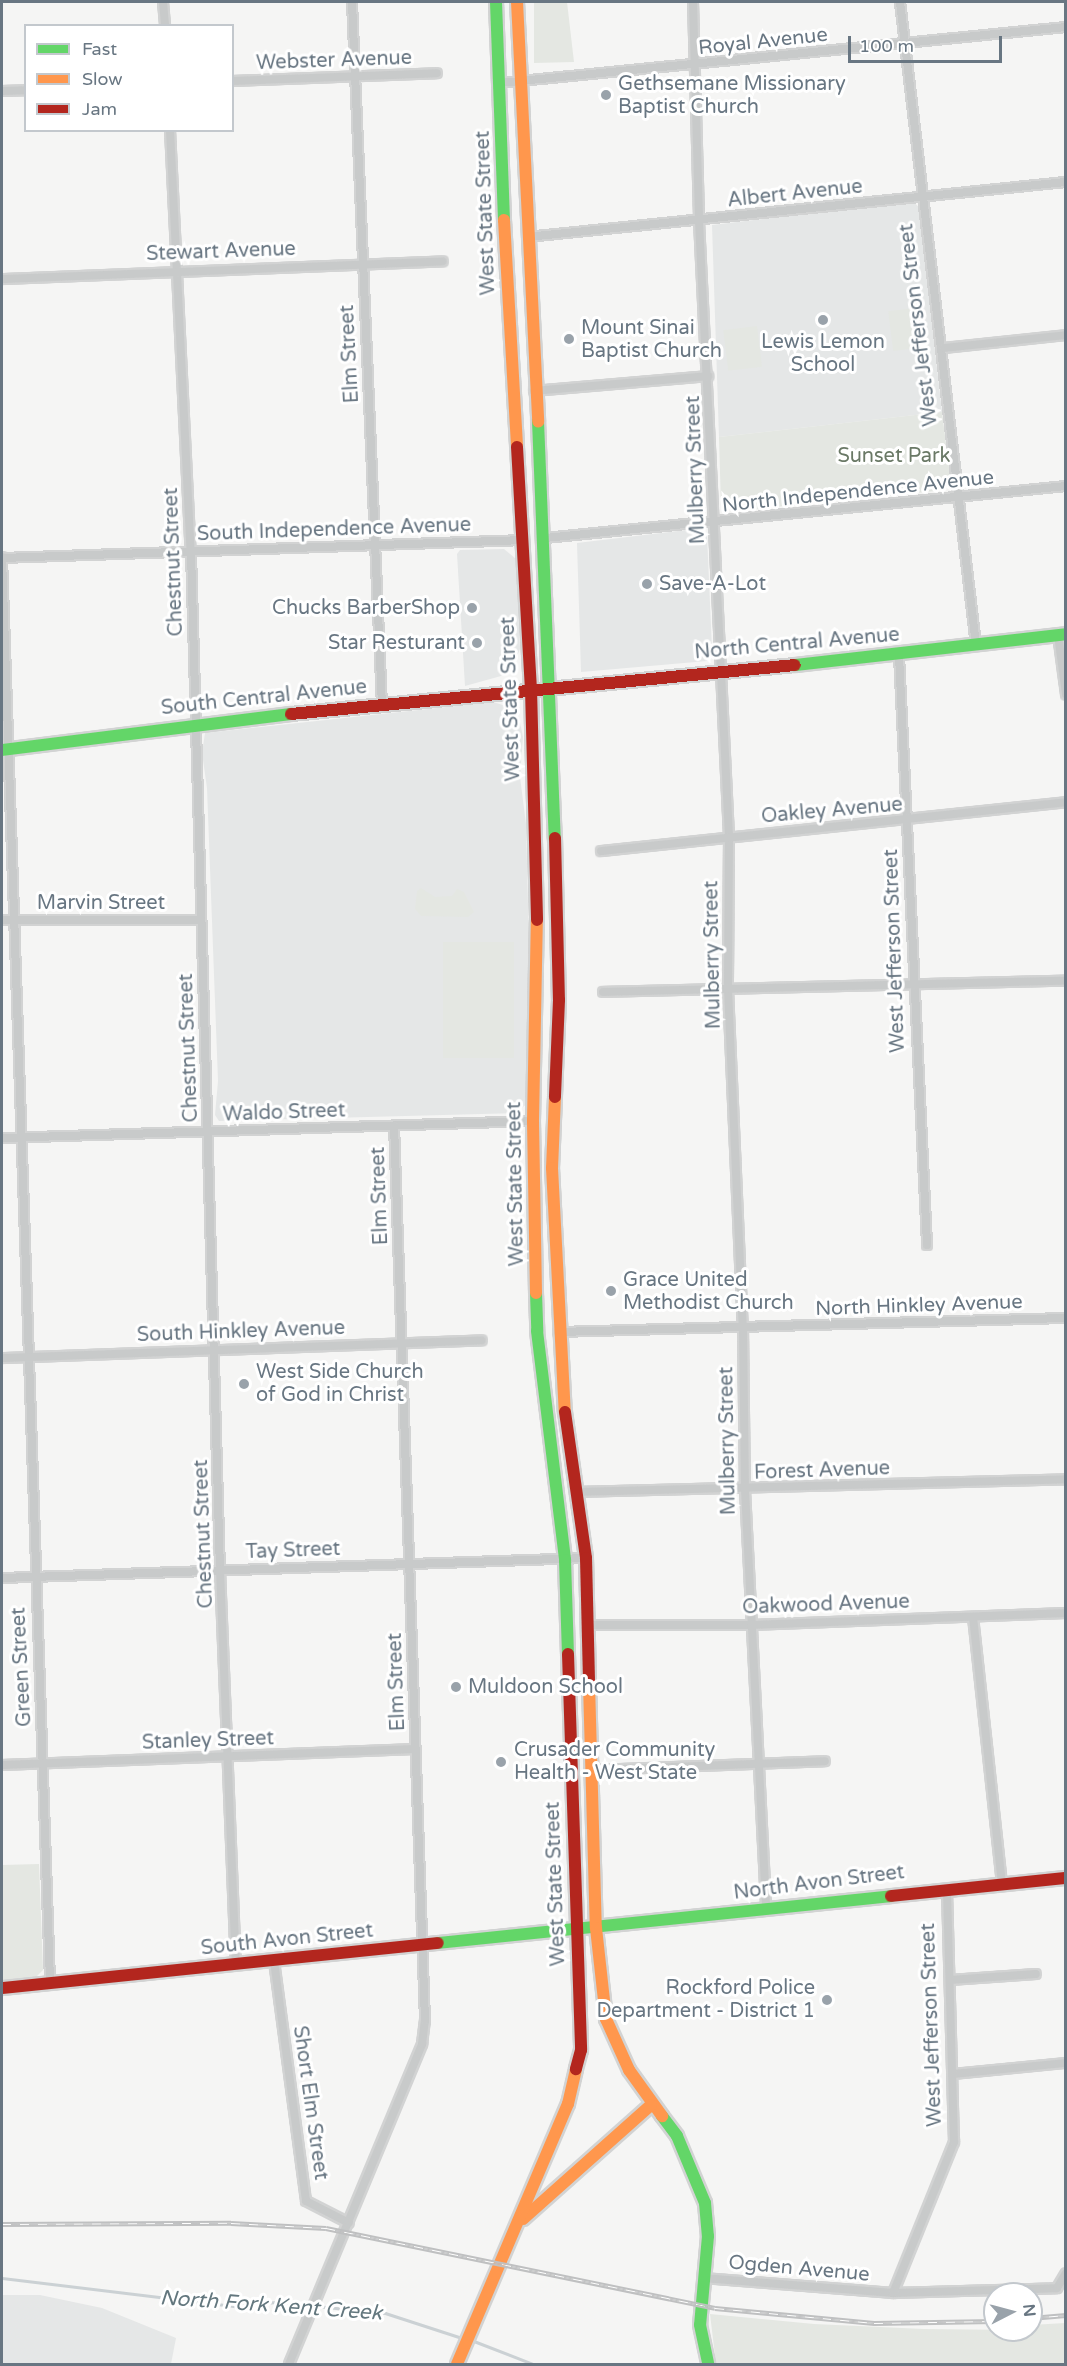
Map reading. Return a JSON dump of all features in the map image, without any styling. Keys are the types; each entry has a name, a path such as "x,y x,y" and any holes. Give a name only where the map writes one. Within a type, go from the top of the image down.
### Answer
{"main road":[{"name":"West State Street","path":"457,2361 480,2313 578,2074 581,2050 565,1560 537,1331 532,1121 538,1027 531,689 506,259 496,2"},
{"name":"West State Street","path":"518,2 534,391 545,538 551,688 560,1000 552,1168 558,1332 561,1387 579,1492 586,1558 594,1770 596,1928 606,2019 629,2070 651,2105 677,2136 705,2203 708,2236 700,2306 708,2364"},
{"name":"North Central Avenue","path":"531,689 899,655 1062,635"},
{"name":"South Central Avenue","path":"5,750 195,723 531,689"},
{"name":"North Avon Street","path":"576,1930 1065,1878"},
{"name":"South Avon Street","path":"2,1988 576,1930"},
{"path":"517,2224 651,2105"}],"street":[{"path":"163,2 165,24"},
{"name":"Elm Street","path":"352,2 382,705"},
{"name":"Mulberry Street","path":"693,2 699,221 729,837 728,989 743,1328 745,1490 766,1909"},
{"name":"West Jefferson Street","path":"900,2 943,348 958,500 976,645"},
{"name":"Royal Avenue","path":"500,82 695,66 1065,27"},
{"name":"Webster Avenue","path":"234,81 437,73"},
{"path":"2,91 24,90"},
{"name":"Chestnut Street","path":"170,132 191,552 216,1350 220,1570 230,1756 236,1964"},
{"name":"Albert Avenue","path":"527,237 1065,182"},
{"name":"Stewart Avenue","path":"2,279 177,270 442,261"},
{"path":"943,348 1065,335"},
{"path":"534,391 708,376"},
{"name":"North Independence Avenue","path":"545,538 958,500 1065,486"},
{"name":"South Independence Avenue","path":"2,557 524,540"},
{"name":"Green Street","path":"2,557 6,920 21,1137 34,1576 44,1765 50,1984"},
{"path":"1062,635 1065,694"},
{"name":"West Jefferson Street","path":"899,655 909,820 927,1245"},
{"name":"Oakley Avenue","path":"601,851 1065,802"},
{"name":"Marvin Street","path":"6,920 201,920"},
{"path":"603,992 1065,981"},
{"name":"Waldo Street","path":"2,1138 532,1121"},
{"name":"Elm Street","path":"289,2364 422,2044 425,2021 394,1126"},
{"name":"North Hinkley Avenue","path":"558,1332 1065,1318"},
{"name":"South Hinkley Avenue","path":"2,1358 482,1340"},
{"name":"Forest Avenue","path":"579,1492 745,1490 1065,1479"},
{"name":"Tay Street","path":"2,1578 586,1558"},
{"name":"Oakwood Avenue","path":"587,1625 751,1625 1065,1613"},
{"path":"973,1617 1002,1884"},
{"name":"Stanley Street","path":"2,1765 416,1749"},
{"path":"594,1770 825,1761"},
{"name":"West Jefferson Street","path":"893,2293 954,2142 947,1889"},
{"name":"Short Elm Street","path":"274,1961 306,2201 349,2223"},
{"path":"950,1980 1036,1974"},
{"path":"953,2074 1065,2062"},
{"name":"Ogden Avenue","path":"703,2278 893,2293 1057,2288 1065,2273"}],"shaded area":[{"name":"Lewis Lemon School","path":"912,201 919,207 942,412 719,437 712,225"},
{"path":"703,528 707,535 712,649 707,661 581,672 577,543"},
{"path":"504,549 516,559 520,649 512,668 501,676 465,686 457,554 460,550"},
{"path":"493,702 512,708 519,717 523,737 520,777 526,824 531,1025 527,1104 515,1113 219,1121 215,1115 218,1081 207,788 202,753 205,733"},
{"path":"2,2295 40,2295 102,2308 176,2338 171,2364 2,2364"}],"green space":[{"path":"534,2 567,2 574,62 534,63"},
{"path":"923,307 928,347 893,351 888,311"},
{"path":"757,326 762,367 728,371 723,330"},
{"name":"Sunset Park","path":"942,412 951,483 945,490 735,511 721,507 719,437"},
{"path":"421,888 435,897 452,896 457,889 464,892 474,912 468,917 421,916 415,909 417,891"},
{"path":"443,942 514,942 514,1058 443,1058"},
{"path":"39,1864 43,1970 36,1977 2,1980 2,1865"},
{"path":"710,2314 814,2324 983,2330 983,2342 1043,2342 1043,2324 1065,2323 1065,2364 716,2364"}],"waterway":[{"name":"North Fork Kent Creek","path":"2,2278 235,2306 276,2302 385,2313 465,2339"},
{"name":"North Fork Kent Creek","path":"471,2340 533,2364"}],"railway":[{"path":"2,2224 231,2223 326,2228 715,2308 874,2323 983,2321"},
{"path":"1043,2317 1066,2315"}],"traffic: fast":[{"path":"496,2 504,220"},
{"path":"538,421 555,838"},
{"path":"795,665 1066,634"},
{"path":"2,750 291,714"},
{"path":"536,1293 537,1331 565,1560 568,1654"},
{"path":"438,1943 891,1896"},
{"path":"662,2116 677,2136 705,2203 708,2236 700,2325 708,2364"}],"traffic: slow":[{"path":"517,2 538,421"},
{"path":"504,220 517,447"},
{"path":"536,1293 533,1121 537,920"},
{"path":"555,1097 552,1168 565,1412"},
{"path":"589,1684 596,1928 606,2019 629,2070 662,2116"},
{"path":"457,2364 568,2104 576,2069"},
{"path":"523,2219 651,2105"}],"traffic: jam":[{"path":"517,447 531,689 537,920"},
{"path":"291,714 795,665"},
{"path":"555,838 559,1000 555,1097"},
{"path":"565,1412 586,1558 589,1684"},
{"path":"568,1654 581,2050 576,2069"},
{"path":"891,1896 1066,1878"},
{"path":"2,1988 438,1943"}],"place":[{"name":"Gethsemane Missionary Baptist Church","path":"606,95"},
{"name":"Lewis Lemon School","path":"823,320"},
{"name":"Mount Sinai Baptist Church","path":"569,339"},
{"name":"Save-A-Lot","path":"647,584"},
{"name":"Chucks BarberShop","path":"472,608"},
{"name":"Star Resturant","path":"477,643"},
{"name":"Grace United Methodist Church","path":"611,1291"},
{"name":"West Side Church of God in Christ","path":"244,1384"},
{"name":"Muldoon School","path":"456,1687"},
{"name":"Crusader Community Health - West State","path":"501,1762"},
{"name":"Rockford Police Department - District 1","path":"827,2000"}]}
